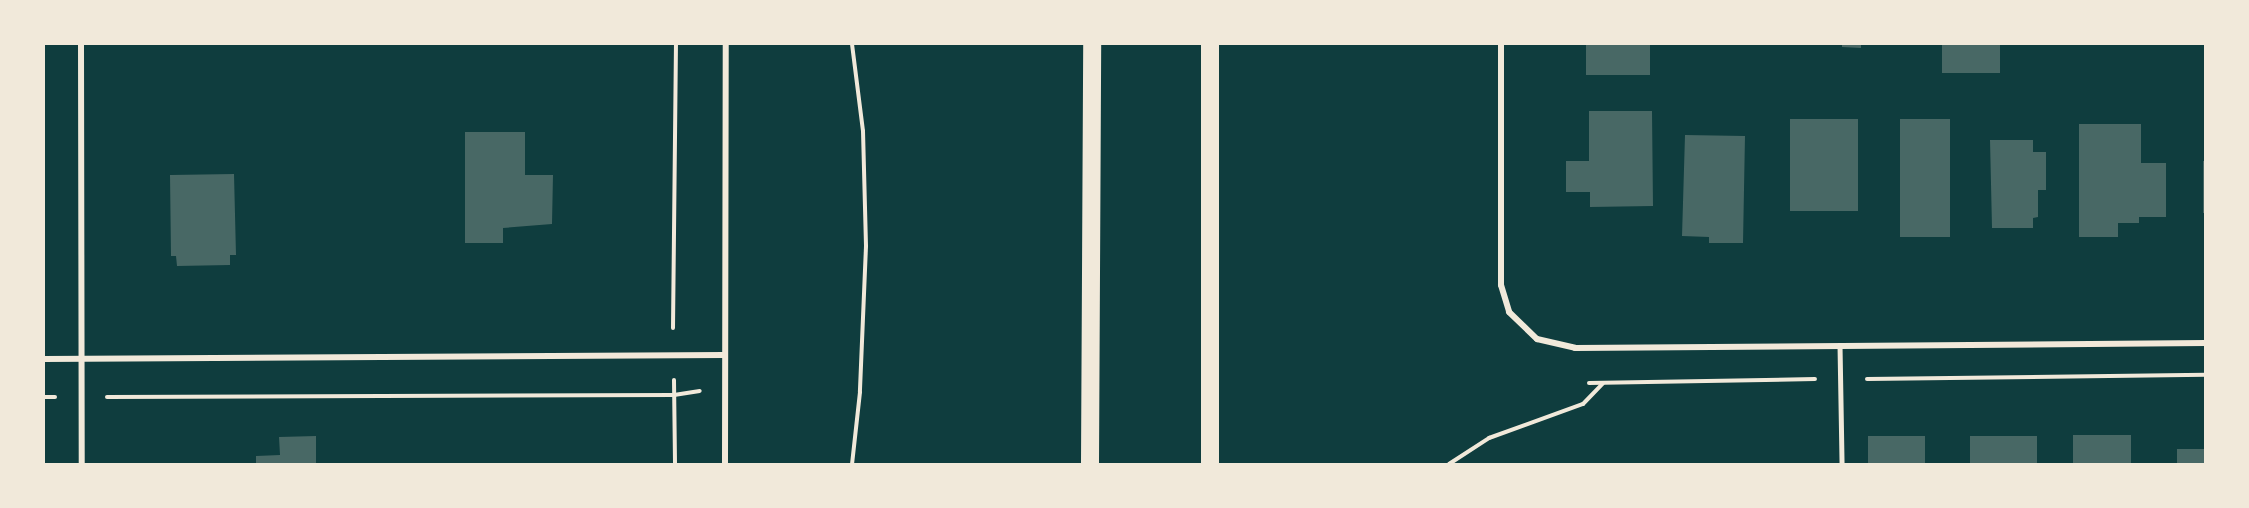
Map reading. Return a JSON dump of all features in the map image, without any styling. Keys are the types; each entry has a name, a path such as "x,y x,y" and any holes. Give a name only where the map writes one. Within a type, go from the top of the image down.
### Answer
{"highway":[{"path":"1090,465 1092,44"},
{"path":"1210,44 1210,465"}],"street":[{"path":"81,44 82,465"},
{"path":"725,465 726,44"},
{"path":"1501,44 1500,272 1505,298 1515,320 1537,339 1575,348 2205,343"},
{"path":"44,359 724,355"}],"lane":[{"path":"1840,345 1842,465"}],"path":[{"path":"675,465 673,356 676,44"},
{"path":"852,44 863,131 866,246 860,392 852,465"},
{"path":"1588,383 2205,375"},
{"path":"1449,465 1489,438 1583,404 1604,383"},
{"path":"82,397 674,395"}],"building":[{"path":"1586,44 1650,44 1650,75 1586,75"},
{"path":"1842,44 1861,44 1861,48 1842,47"},
{"path":"1942,44 2000,44 2000,73 1942,73"},
{"path":"1589,111 1652,111 1653,206 1590,207 1590,192 1566,192 1566,161 1589,161"},
{"path":"1790,119 1858,119 1858,211 1790,211"},
{"path":"1900,119 1950,119 1950,237 1900,237"},
{"path":"2079,124 2141,124 2141,163 2166,163 2166,217 2139,217 2139,223 2118,223 2118,237 2079,237"},
{"path":"465,132 525,132 525,175 553,175 552,224 503,228 503,243 465,243"},
{"path":"1685,135 1745,136 1743,243 1709,243 1709,237 1682,236"},
{"path":"1990,140 2033,140 2033,152 2046,152 2046,190 2038,190 2038,217 2033,218 2033,228 1992,228"},
{"path":"2203,161 2206,161 2206,213 2203,213"},
{"path":"234,174 236,255 230,255 230,265 177,266 176,256 171,256 170,175"},
{"path":"2073,435 2131,435 2131,464 2073,464"},
{"path":"316,436 316,464 256,464 256,456 280,455 279,437"},
{"path":"1868,436 1925,436 1925,464 1868,464"},
{"path":"1970,436 2037,436 2037,464 1970,464"},
{"path":"2177,449 2206,449 2206,464 2177,464"}]}
